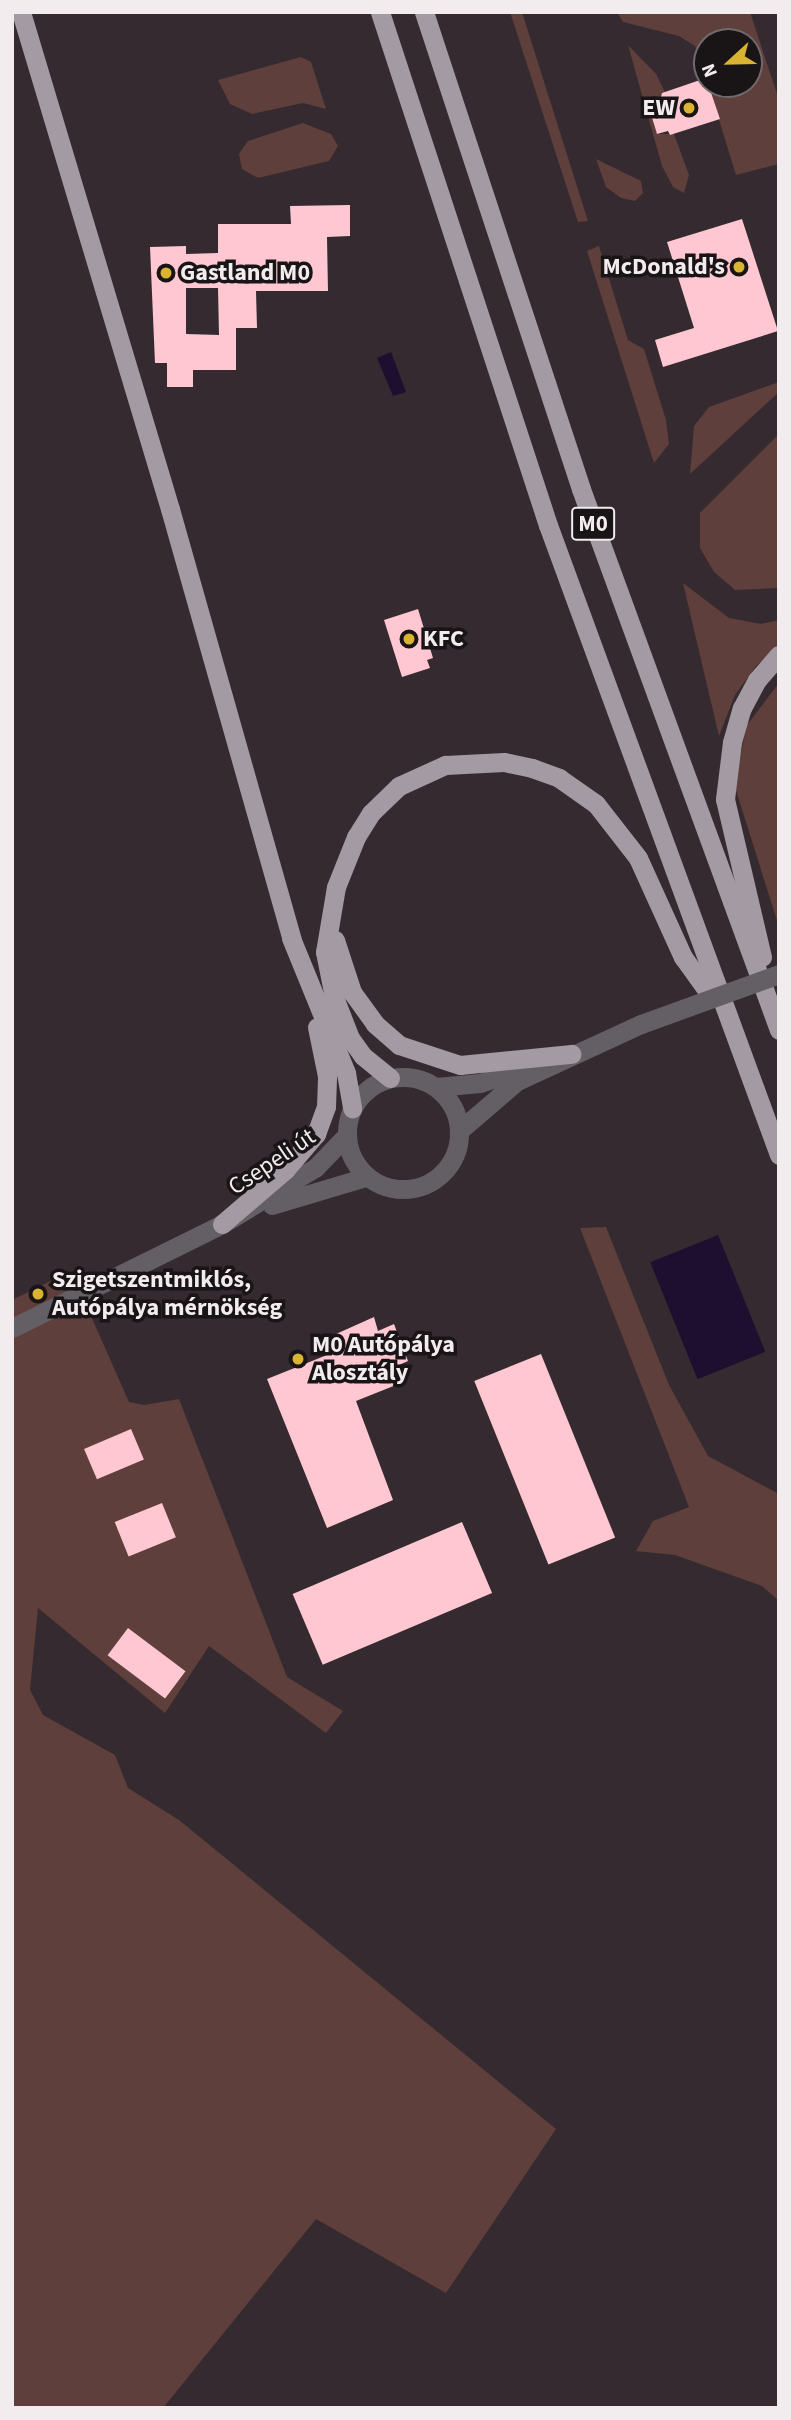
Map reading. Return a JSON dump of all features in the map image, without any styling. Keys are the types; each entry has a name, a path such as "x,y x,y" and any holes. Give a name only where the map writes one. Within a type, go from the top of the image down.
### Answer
{"highway":[{"path":"21,12 307,981 327,1076 326,1107 304,1152 222,1224"},
{"name":"M0","path":"380,12 548,525 724,1015 779,1155"},
{"name":"M0","path":"424,12 586,503 779,1030"},
{"path":"779,655 757,680 742,708 732,742 724,799 779,1022"},
{"path":"390,1078 362,1056 334,997 325,952 344,861 372,813 399,786 445,765 471,760 532,768 578,790 613,824 661,900 683,957 724,1015"},
{"path":"331,914 338,958 352,992 375,1024 399,1045 433,1060 460,1065 571,1054"},
{"path":"307,981 346,1073 352,1108"}],"street":[{"path":"571,1054 480,1083 436,1087 407,1077 390,1078 362,1094 352,1108 346,1136 349,1152 366,1177 396,1190 425,1186 451,1164 460,1130 517,1081 641,1024 779,974"},
{"path":"436,1087 448,1099 460,1130"},
{"name":"Csepeli út","path":"14,1328 222,1224 315,1168 346,1136"},
{"name":"Csepeli út","path":"222,1224 324,1187 366,1177"}],"shaded area":[{"path":"510,12 522,12 588,221 578,222"},
{"path":"617,12 750,12 755,28 693,28 693,45 679,36 623,22"},
{"path":"628,45 656,74 665,92 659,105 649,109 657,134 674,134 689,175 684,193 673,187 662,166"},
{"path":"763,51 779,100 779,164 736,175 712,98 763,98"},
{"path":"301,57 311,62 326,109 303,103 252,114 230,104 218,80"},
{"path":"303,123 331,134 338,146 329,161 258,178 242,169 239,154 248,141"},
{"path":"596,159 641,181 643,193 635,201 621,198 606,187"},
{"path":"599,246 628,340 644,349 666,420 669,444 654,463 587,251"},
{"path":"391,352 406,392 393,396 377,358"},
{"path":"779,382 779,392 690,474 694,426 709,407"},
{"path":"779,434 779,588 735,590 714,572 700,548 700,513"},
{"path":"683,583 729,618 761,624 779,620 779,646 756,666 735,695 719,736"},
{"path":"779,683 779,927 734,784 747,725"},
{"path":"606,1227 669,1385 708,1456 779,1494 779,1601 762,1586 675,1555 636,1551 653,1521 689,1507 580,1228"},
{"path":"718,1235 765,1352 698,1379 650,1262"},
{"path":"71,1271 129,1402 144,1405 179,1399 287,1677 343,1711 326,1733 209,1646 165,1713 38,1608 30,1690 43,1715 115,1755 128,1788 179,1820 556,2129 446,2293 316,2219 163,2408 12,2408 12,1300"}],"building":[{"path":"693,82 693,98 713,98 720,119 670,135 668,131 657,134 649,108 659,105 662,93"},
{"path":"350,205 350,236 327,237 328,291 256,291 257,328 236,328 236,370 193,370 193,387 167,387 167,363 155,363 150,247 186,246 186,254 218,253 218,224 291,224 290,206","holes":["186,288 218,288 219,335 186,334"]},
{"path":"742,219 778,331 663,367 655,340 694,328 667,242"},
{"name":"KFC","path":"418,609 433,658 427,660 430,668 402,677 384,620"},
{"path":"374,1317 378,1331 394,1324 408,1361 390,1369 396,1385 356,1401 393,1500 327,1528 267,1379 342,1349 336,1334"},
{"path":"541,1354 615,1538 548,1565 474,1381"},
{"path":"131,1429 144,1459 97,1479 84,1449"},
{"path":"162,1503 176,1537 129,1556 115,1522"},
{"path":"462,1522 492,1593 323,1665 293,1594"},
{"path":"128,1628 186,1671 165,1698 108,1655"}],"place":[{"name":"EW","path":"689,108"},
{"name":"McDonald's","path":"739,267"},
{"name":"Gastland M0","path":"166,273"},
{"name":"KFC","path":"409,639"},
{"name":"Szigetszentmiklós, Autópálya mérnökség","path":"38,1294"},
{"name":"M0 Autópálya Alosztály","path":"298,1359"}]}
